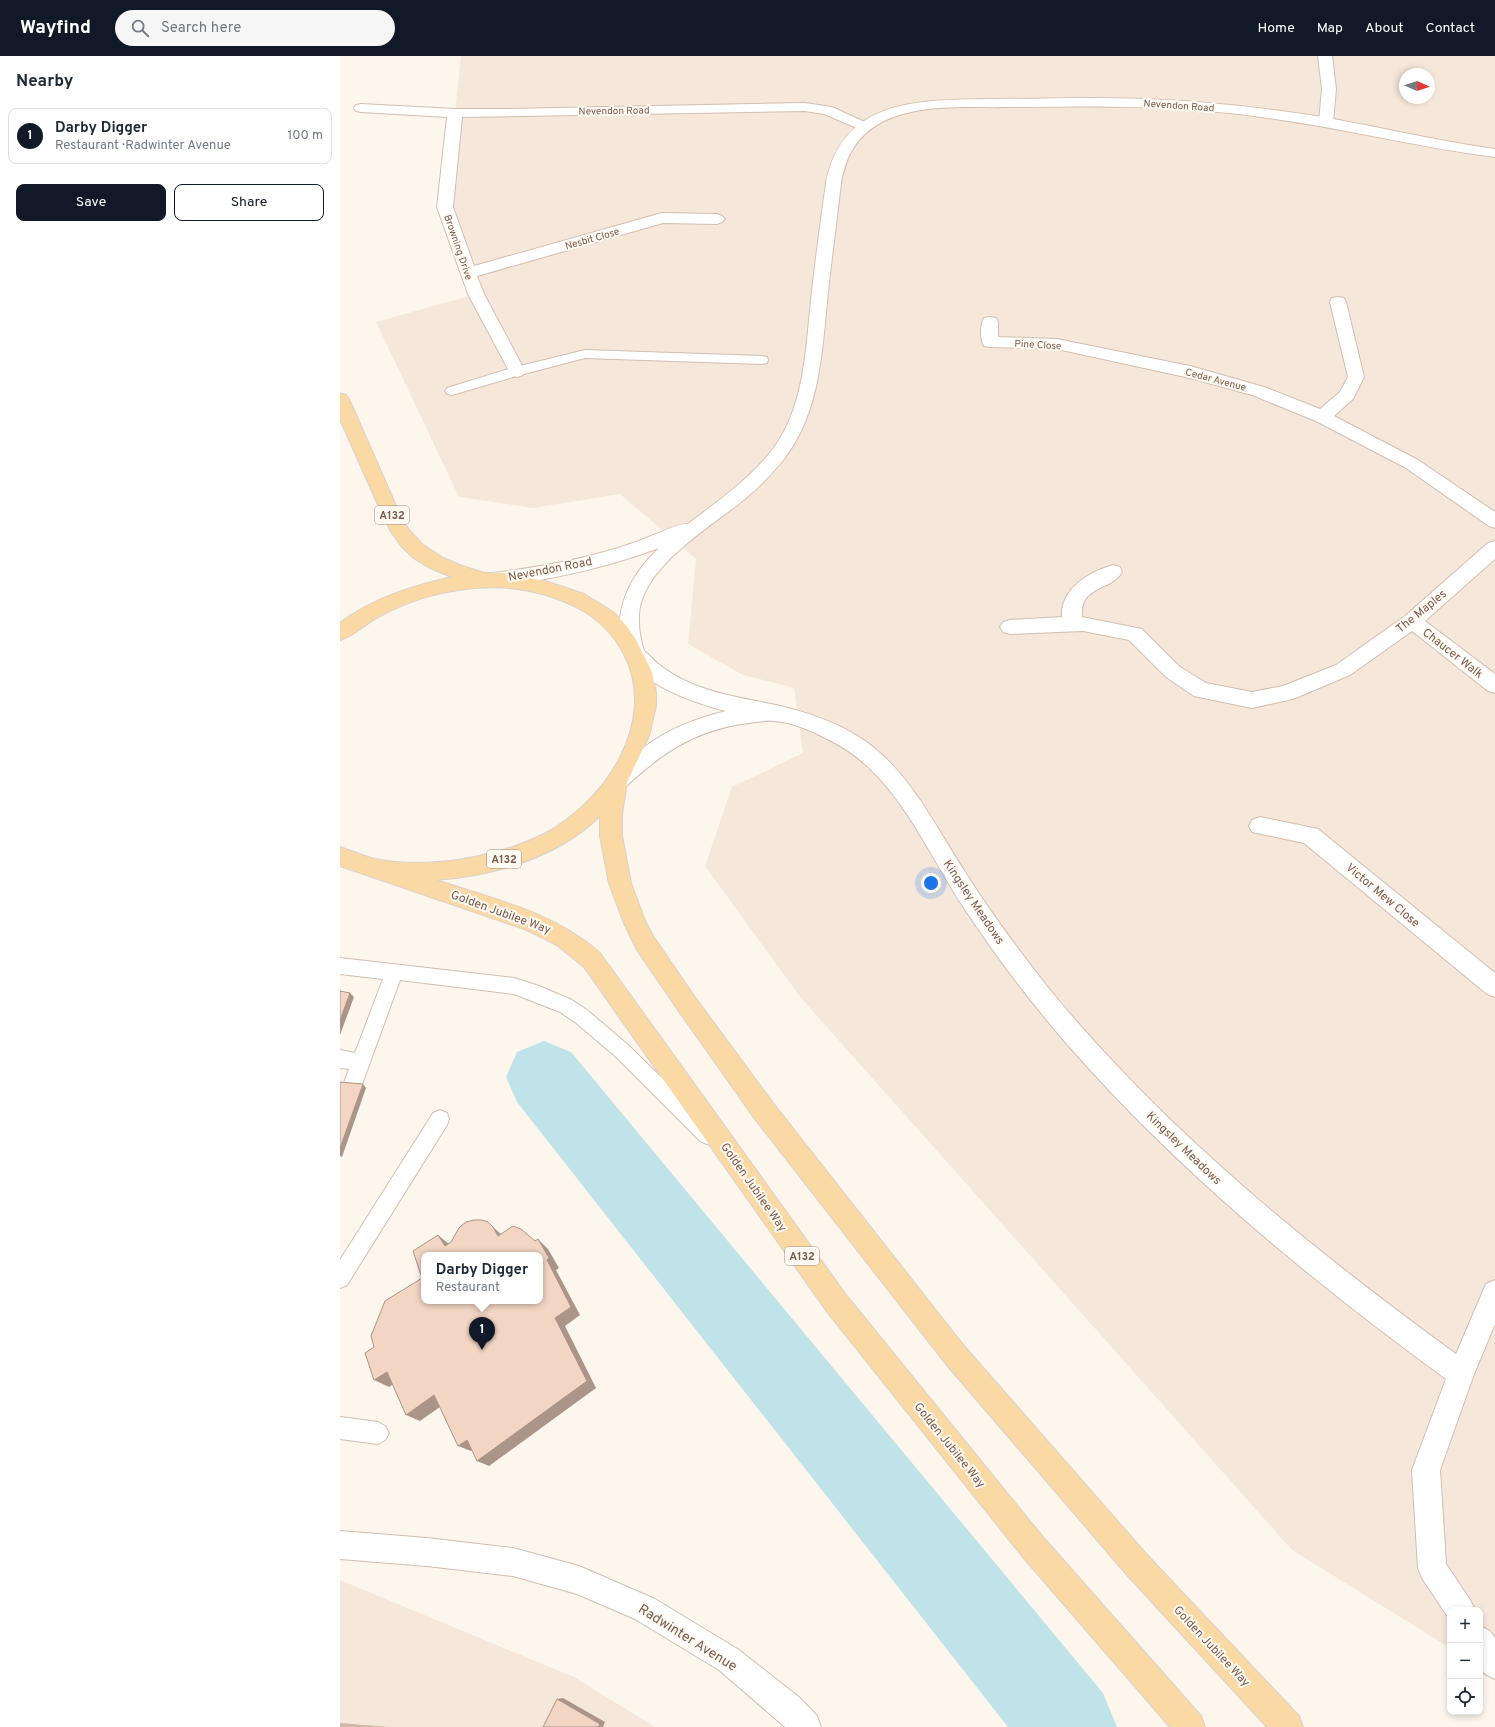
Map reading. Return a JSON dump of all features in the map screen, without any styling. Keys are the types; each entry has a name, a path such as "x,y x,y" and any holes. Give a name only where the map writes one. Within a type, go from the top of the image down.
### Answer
{"main road":[{"name":"Nevendon Road","path":"340,399 387,505 407,540 423,555 446,568 469,576 493,580"},
{"name":"A132","path":"340,633 360,619 404,598 430,589 454,584 493,580 537,586 577,599 597,610 612,622 625,636 643,673 645,712 640,734 617,782 587,816 566,832 542,846 522,854 472,866 440,871 414,871 366,866 340,856"},
{"name":"Golden Jubilee Way","path":"617,782 611,813 611,836 620,883 635,923 645,942 686,1003 774,1123 955,1355 1138,1566 1288,1727"},
{"name":"Golden Jubilee Way","path":"366,866 534,922 564,936 583,950 617,993 837,1304 1032,1546 1190,1727"}],"street":[{"path":"1325,56 1329,89 1326,122"},
{"name":"Nevendon Road","path":"635,654 630,638 629,624 633,599 646,576 669,551 757,478 773,461 785,444 802,412 807,393 831,208 839,162 843,150 850,140 864,127 892,113 928,106 1092,102 1149,103 1198,106 1272,114 1326,122 1456,148 1495,153"},
{"name":"Nevendon Road","path":"362,108 455,113 805,107 827,110 864,127"},
{"name":"Browning Drive","path":"455,113 445,207 476,294 517,371"},
{"name":"Nesbit Close","path":"468,273 662,218 717,219"},
{"path":"1322,417 1347,395 1356,377 1338,302"},
{"name":"Pine Close","path":"990,322 990,342 1057,344 1106,354"},
{"name":"Cedar Avenue","path":"1106,354 1190,372 1258,391 1322,417 1412,464 1495,520"},
{"name":"Nevendon Road","path":"493,580 542,573 609,557 662,540 707,518"},
{"name":"The Maples","path":"1010,628 1083,624 1135,634 1173,672 1202,690 1252,700 1286,693 1343,670 1412,621 1495,548"},
{"path":"1073,625 1072,604 1080,592 1113,572"},
{"name":"Chaucer Walk","path":"1412,621 1495,685"},
{"name":"Kingsley Meadows","path":"635,654 660,677 676,686 720,701 775,713 826,728 849,742 873,760 896,783 917,813 971,902 1030,984 1075,1037 1126,1092 1175,1141 1272,1228 1380,1314 1461,1374"},
{"name":"Kingsley Meadows","path":"617,782 636,763 652,750 692,728 718,719 747,714 775,713"},
{"name":"Victor Mew Close","path":"1260,826 1310,834 1495,987"},
{"path":"340,863 366,866"},
{"path":"1458,1607 1432,1568 1426,1470 1461,1374 1494,1296"},
{"name":"Radwinter Avenue","path":"340,1545 427,1552 512,1562 578,1580 646,1609 729,1660 789,1709 806,1727"},
{"path":"1481,1643 1495,1664"}],"lane":[{"path":"452,391 517,371 585,354 762,360"},
{"path":"340,966 514,986 566,1006 581,1016 621,1050 710,1139 750,1183"},
{"path":"340,1120 394,972"},
{"path":"340,1059 361,1062"},
{"path":"340,1278 440,1119"},
{"path":"340,1428 378,1433"}],"shaded area":[{"path":"461,56 1495,56 1495,1676 1483,1669 1483,1607 1447,1607 1447,1646 1292,1550 801,998 705,866 732,787 803,753 794,688 743,675 688,644 696,559 620,494 533,508 459,497 376,322 476,294 445,207"},
{"path":"340,1580 574,1677 655,1727 340,1727"}],"building":[{"path":"340,991 350,993 340,1020"},
{"path":"340,1082 363,1084 340,1148"},
{"path":"482,1220 488,1222 493,1227 498,1236 513,1226 521,1229 535,1241 538,1239 549,1258 547,1260 571,1307 555,1318 587,1381 477,1461 467,1440 458,1446 434,1395 406,1415 387,1372 374,1380 365,1353 374,1347 371,1336 385,1301 421,1279 421,1304 543,1304 543,1252 421,1252 421,1275 413,1251 438,1235 445,1246 451,1242 459,1228 466,1222"},
{"path":"557,1699 600,1724 598,1727 543,1727"}],"waterway":[{"path":"544,1077 1069,1727"}],"place":[{"name":"Darby Digger","path":"482,1350"}]}
